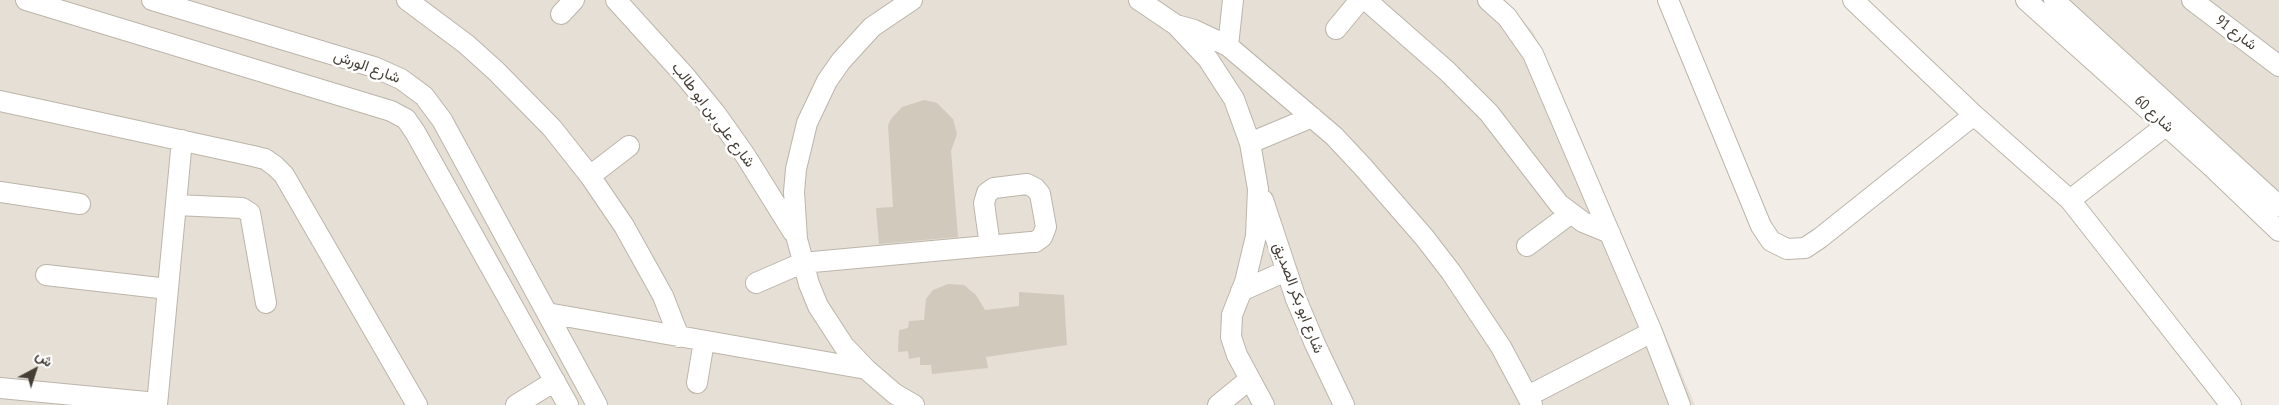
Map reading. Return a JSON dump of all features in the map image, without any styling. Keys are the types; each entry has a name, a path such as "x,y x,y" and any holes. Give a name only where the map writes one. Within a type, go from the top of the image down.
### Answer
{"street":[{"path":"26,0 391,111 406,119 568,405"},
{"name":"شارع الورش","path":"155,0 374,67 401,79 413,87 434,108 442,120 597,405"},
{"name":"شارع على بن ابو طالب","path":"616,0 686,76 716,114 745,155 797,239"},
{"path":"912,0 891,12 856,43 832,74 816,101 800,145 794,192 797,239 802,263 812,291 830,326 844,346 866,369 895,394 914,405"},
{"path":"1139,0 1176,25 1193,41 1222,78 1234,98 1250,143 1258,189 1256,236 1252,259 1232,315 1232,337 1237,355 1264,405"},
{"path":"1228,46 1233,0"},
{"path":"1336,28 1360,0"},
{"path":"1366,0 1447,71 1489,113 1550,193 1570,214 1583,222 1610,233"},
{"path":"1488,0 1508,17 1533,54 1652,332 1680,405"},
{"path":"1668,0 1761,226 1771,241 1787,249 1805,248 1820,238 1974,115"},
{"path":"1853,0 1974,115 2070,200 2231,405"},
{"name":"شارع 60","path":"2026,0 2279,206"},
{"name":"شارع 60","path":"2054,0 2173,120 2279,231"},
{"name":"شارع 91","path":"2192,0 2279,66"},
{"path":"416,2 502,76 552,128 590,176 645,260 663,296 679,337"},
{"path":"1176,25 1194,30 1228,46 1334,136 1440,258 1477,309 1530,401 1652,332"},
{"path":"0,101 264,159 275,166 284,175 417,405"},
{"path":"1250,143 1312,117"},
{"path":"2070,200 2173,120"},
{"path":"0,388 157,404 182,140"},
{"path":"590,176 629,146"},
{"name":"شارع ابو بكر الصديق","path":"1258,189 1286,271 1315,344 1344,405"},
{"path":"0,192 80,204"},
{"path":"176,204 242,208 250,214 266,303"},
{"path":"1527,246 1570,214"},
{"path":"756,283 802,263 990,246"},
{"path":"1241,292 1286,271"},
{"path":"46,275 168,289"},
{"path":"547,313 866,369"},
{"path":"697,383 704,341"},
{"path":"1218,405 1250,379"},
{"path":"516,405 555,381"}],"shaded area":[{"path":"0,0 1505,0 1533,32 1555,77 1695,405 0,405"},
{"path":"2037,0 2279,0 2279,221"}],"building":[{"path":"924,100 937,103 953,119 957,134 951,151 958,237 879,244 876,208 893,207 888,125 902,107"},
{"path":"948,284 964,285 976,295 985,310 1019,306 1019,292 1064,295 1067,345 986,357 988,368 932,374 931,365 920,365 920,357 909,359 908,351 898,352 899,330 908,328 909,321 924,320 926,299 933,290"}]}
